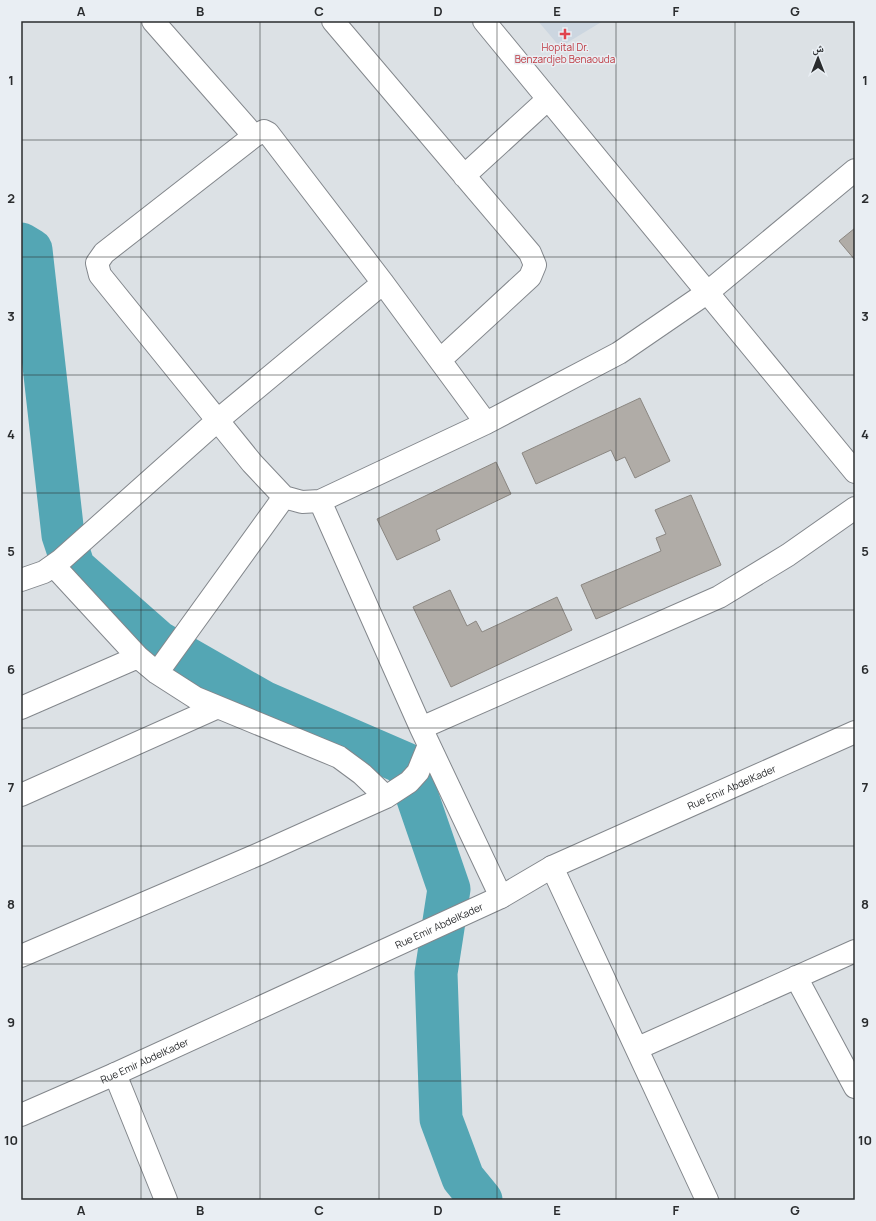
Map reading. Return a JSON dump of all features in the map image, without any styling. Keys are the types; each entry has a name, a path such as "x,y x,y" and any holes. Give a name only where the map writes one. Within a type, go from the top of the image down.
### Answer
{"street":[{"path":"152,21 254,136"},
{"path":"333,21 530,253 535,265 530,277 440,360"},
{"path":"484,21 855,472"},
{"path":"464,176 548,99"},
{"path":"486,423 383,283 268,133 264,131 254,136 104,253 97,263 100,275 252,463 284,497 302,502 320,501 486,423 619,354 708,292 855,170"},
{"path":"21,580 63,558 218,420 383,283"},
{"path":"168,658 284,497"},
{"path":"320,501 425,744 501,897"},
{"path":"21,956 259,854 392,794 414,777 425,744 719,597 788,555 855,508"},
{"path":"63,558 138,658"},
{"path":"21,708 138,658 168,658"},
{"path":"168,658 196,698 326,750 339,757 392,794"},
{"path":"21,794 218,707"},
{"name":"Rue Emir AbdelKader","path":"21,1115 115,1074 501,897 552,867 855,732"},
{"path":"552,867 638,1048 707,1200"},
{"path":"638,1048 855,951"},
{"path":"796,977 855,1087"},
{"path":"115,1074 166,1200"}],"shaded area":[{"name":"Hopital Dr. Benzardjeb Benaouda","path":"538,21 603,21 560,47"}],"building":[{"path":"855,228 855,260 839,241"},
{"path":"640,398 670,461 635,478 625,457 616,461 611,450 536,484 522,453"},
{"path":"496,462 511,494 436,530 440,540 397,560 377,519"},
{"path":"691,495 721,565 596,619 581,585 661,551 656,538 666,534 655,510"},
{"path":"450,590 467,626 476,621 482,632 557,597 572,630 451,687 413,607"}],"waterway":[{"path":"21,244 31,250 63,535 74,568 158,642 263,702 406,764 449,889 436,973 441,1119 463,1178 481,1200"}],"place":[{"name":"Hopital Dr. Benzardjeb Benaouda","path":"565,34"}]}
